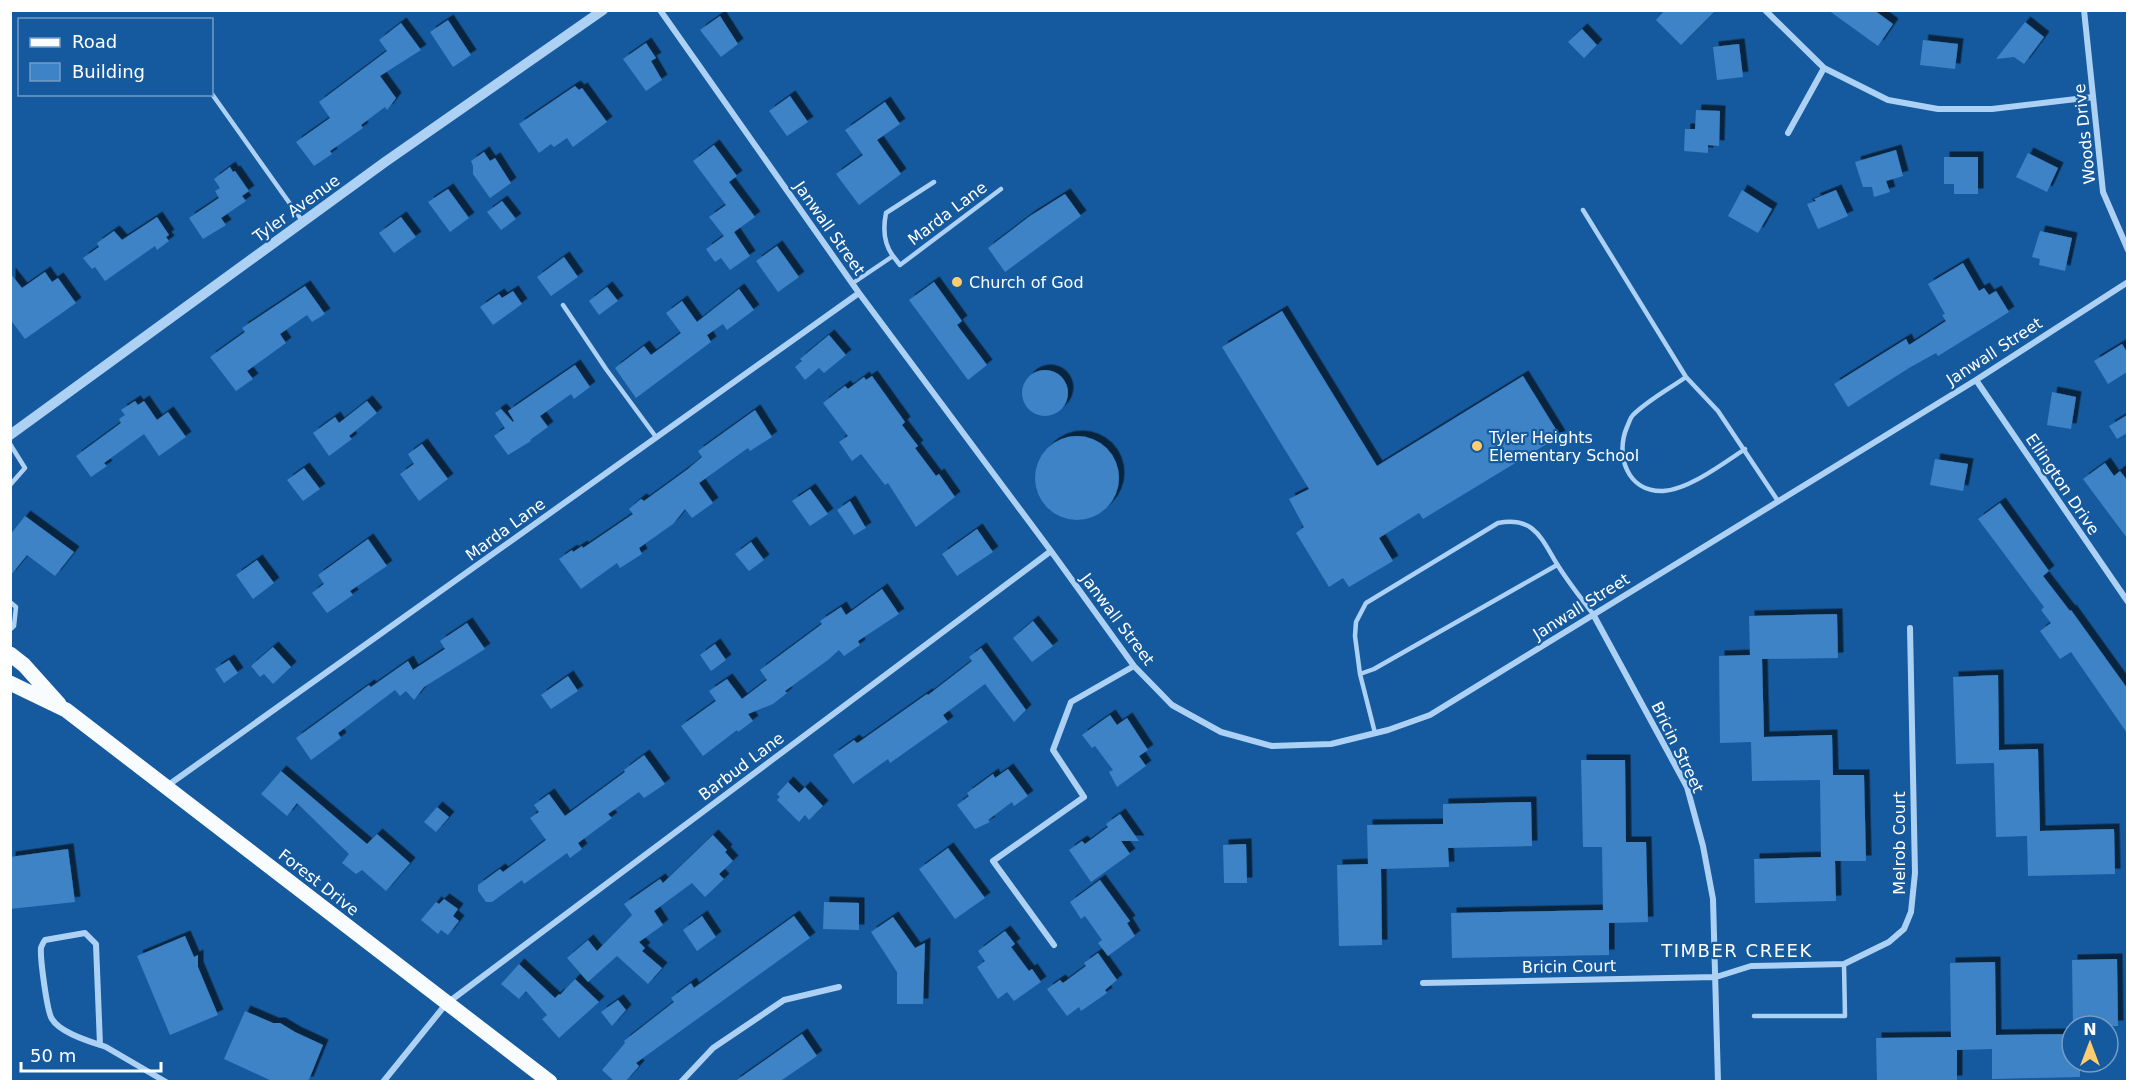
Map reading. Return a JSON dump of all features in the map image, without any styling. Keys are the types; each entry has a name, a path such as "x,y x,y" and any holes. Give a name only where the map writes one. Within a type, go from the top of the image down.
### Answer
{"main road":[{"name":"Forest Drive","path":"10,654 24,665 66,710 550,1082"},
{"name":"Forest Drive","path":"10,683 66,710"}],"street":[{"name":"Tyler Avenue","path":"10,435 303,222 603,10"},
{"name":"Janwall Street","path":"660,10 859,293 1134,666 1172,705 1221,732 1272,746 1331,744 1376,734 1430,715 1976,380 2127,282"},
{"path":"1765,10 1824,68 1888,100 1938,109 1992,109 2093,98"},
{"name":"Woods Drive","path":"2084,10 2103,192 2127,250"},
{"path":"1788,133 1824,68"},
{"name":"Marda Lane","path":"167,786 859,293"},
{"name":"Ellington Drive","path":"1976,380 2127,602"},
{"name":"Barbud Lane","path":"383,1082 446,1004 1051,551"},
{"name":"Bricin Street","path":"1593,614 1686,787 1704,846 1713,900 1718,1082"},
{"name":"Melrob Court","path":"1716,977 1751,966 1844,964 1889,942 1904,929 1911,912 1915,873 1910,628"},
{"path":"1054,945 993,861 1084,797 1053,750 1071,702 1134,666"},
{"path":"100,1045 96,944 85,933 45,940 41,948 45,988 52,1020 69,1033 100,1045 166,1082"},
{"name":"Bricin Court","path":"1423,982 1716,977"},
{"path":"681,1082 713,1048 784,1000 839,987"}],"lane":[{"path":"213,95 303,222"},
{"path":"893,256 887,249 883,227 886,213 934,182"},
{"name":"Marda Lane","path":"853,284 893,256 900,265 1001,189"},
{"path":"1583,210 1686,377 1718,411 1778,501"},
{"path":"563,305 656,437"},
{"path":"1686,377 1631,416 1624,435 1622,457 1630,476 1652,490 1664,491 1704,476 1745,449"},
{"path":"10,444 25,468 10,485"},
{"path":"1376,734 1360,674 1355,629 1365,603 1498,523 1513,520 1527,525 1546,543 1557,565 1593,614"},
{"path":"1360,674 1374,669 1557,565"},
{"path":"10,602 16,607 14,626 10,630"},
{"path":"1754,1016 1845,1016 1844,964"}],"building":[{"path":"1665,10 1716,10 1681,45 1656,20"},
{"path":"1828,10 1874,10 1893,24 1878,46"},
{"path":"720,16 738,44 721,57 700,30"},
{"path":"448,20 471,55 453,67 430,32"},
{"path":"2025,22 2044,37 2024,64 2014,57 1996,59"},
{"path":"401,23 421,50 380,76 396,98 387,110 385,107 361,125 363,128 330,151 332,154 314,166 296,142 330,118 319,102 387,51 379,40"},
{"path":"1582,29 1597,45 1584,58 1568,42"},
{"path":"1923,40 1958,44 1955,69 1920,65"},
{"path":"646,43 656,58 651,61 662,80 646,91 623,59"},
{"path":"1739,44 1743,77 1717,80 1713,47"},
{"path":"575,86 579,90 582,88 607,122 573,147 567,138 554,147 551,144 539,153 519,124"},
{"path":"790,96 808,122 787,136 769,111"},
{"path":"885,102 900,124 877,140 901,174 859,205 836,174 863,155 845,130"},
{"path":"1696,110 1720,111 1719,146 1708,145 1708,153 1684,151 1685,129 1695,129"},
{"path":"714,145 737,176 729,182 755,217 734,232 750,256 730,270 721,258 715,262 706,249 724,236 709,217 726,205 693,161"},
{"path":"1896,150 1903,176 1886,181 1890,192 1874,197 1872,187 1863,187 1855,162"},
{"path":"484,152 490,161 495,158 511,183 490,198 473,174 471,161"},
{"path":"2028,153 2058,168 2047,192 2016,177"},
{"path":"1944,157 1978,157 1978,194 1954,194 1954,184 1944,184"},
{"path":"230,167 249,191 242,196 246,201 221,218 226,225 203,239 189,218 219,198 215,191 220,188 214,179"},
{"path":"448,189 469,218 450,232 428,202"},
{"path":"1742,190 1772,209 1758,233 1728,216"},
{"path":"1836,190 1848,216 1818,229 1807,204"},
{"path":"1065,194 1081,216 1005,272 988,248 1030,216"},
{"path":"502,201 516,219 501,230 487,212"},
{"path":"157,217 169,235 166,237 169,241 157,250 155,246 105,281 95,267 92,269 83,258 99,247 97,243 114,231 122,240"},
{"path":"401,217 416,237 394,253 379,233"},
{"path":"2040,231 2072,238 2065,271 2039,265 2040,259 2032,257"},
{"path":"777,246 799,277 778,292 756,261"},
{"path":"564,257 578,277 551,296 537,277"},
{"path":"1963,263 1979,291 1984,288 1989,295 1996,291 2009,312 1938,356 1936,353 1909,368 1848,407 1834,384 1906,339 1909,345 1946,321 1942,315 1945,314 1928,284"},
{"path":"45,272 52,282 58,278 76,303 25,339 10,319 10,273 22,288"},
{"path":"934,282 962,321 957,325 987,365 968,380 909,300"},
{"path":"305,286 325,314 312,322 307,315 280,334 286,343 247,371 253,379 236,391 210,357 245,332 242,328"},
{"path":"607,287 618,301 599,315 589,301"},
{"path":"739,289 754,310 727,330 723,324 707,335 711,342 636,398 615,368 644,346 651,355 681,333 666,313 682,301 697,322"},
{"path":"513,291 522,304 493,325 480,307 499,294 502,298"},
{"name":"Tyler Heights Elementary School","path":"1282,311 1377,466 1523,376 1560,436 1423,519 1419,513 1379,538 1393,561 1349,587 1343,578 1329,587 1296,533 1304,527 1289,499 1309,489 1222,347"},
{"path":"829,335 846,355 824,373 819,368 805,380 795,367 802,361 800,359"},
{"path":"2122,344 2127,352 2127,372 2108,384 2094,361"},
{"path":"575,365 590,387 574,399 571,394 540,416 548,427 508,455 494,436 505,428 495,413 501,409 513,422 508,411"},
{"path":"1045,370 1061,377 1068,393 1061,409 1045,416 1029,409 1022,393 1029,377"},
{"path":"872,376 905,422 902,425 918,446 915,448 936,476 939,474 955,497 916,527 888,483 885,485 861,454 852,461 839,442 848,436 823,403 845,386 848,389 864,377 866,380"},
{"path":"2052,392 2076,397 2071,429 2047,425"},
{"path":"135,401 138,405 144,401 157,420 168,412 186,437 159,456 144,434 104,463 107,466 91,477 76,456 121,423 119,419 125,415 121,410"},
{"path":"367,401 377,413 349,436 352,439 329,456 313,433 335,417 339,423"},
{"path":"755,410 772,437 750,451 748,448 699,483 713,503 692,518 685,509 673,524 639,548 642,554 620,568 617,563 581,589 559,559 572,550 573,552 582,546 583,548 633,514 629,509 688,469 702,457 698,451"},
{"path":"2127,415 2127,433 2117,439 2109,426"},
{"path":"1077,436 1093,439 1107,448 1116,462 1119,478 1116,494 1107,508 1093,517 1077,520 1061,517 1047,508 1038,494 1035,478 1038,462 1047,448 1061,439"},
{"path":"422,444 448,479 419,501 400,474 414,464 408,454"},
{"path":"1935,459 1968,464 1963,491 1930,485"},
{"path":"2105,463 2114,476 2120,471 2127,480 2127,538 2083,479"},
{"path":"304,468 320,489 303,501 287,480"},
{"path":"810,489 828,514 810,526 792,501"},
{"path":"850,501 866,528 854,535 837,510"},
{"path":"2000,503 2049,571 2043,576 2071,610 2127,688 2127,733 2071,652 2060,659 2040,631 2051,623 2041,610 2044,607 1978,519"},
{"path":"25,516 74,552 55,576 27,555 10,576 10,535"},
{"path":"977,529 993,552 957,576 942,554"},
{"path":"368,539 387,566 350,591 353,595 327,613 312,593 324,584 318,575"},
{"path":"751,542 764,560 749,571 735,554"},
{"path":"257,560 274,583 253,599 236,575"},
{"path":"882,589 899,614 858,641 860,645 844,656 839,650 785,691 787,693 773,704 748,714 753,721 738,732 737,730 703,756 681,726 716,701 709,691 727,679 742,699 767,680 760,670 822,624 820,621 841,607 846,615"},
{"path":"1837,614 1838,658 1762,659 1764,737 1832,735 1833,775 1864,775 1866,861 1835,861 1836,901 1755,903 1754,859 1821,857 1820,780 1752,781 1751,742 1720,743 1719,656 1750,655 1749,616"},
{"path":"1033,621 1053,646 1032,662 1013,638"},
{"path":"467,623 485,649 424,687 414,700 406,691 400,696 395,690 338,733 341,738 311,760 296,738 369,685 371,687 408,661 413,670 445,649 440,641"},
{"path":"715,644 726,660 711,671 700,655"},
{"path":"273,647 291,667 273,684 264,674 260,677 251,666"},
{"path":"981,648 1026,710 1014,722 985,684 943,715 948,722 890,763 888,759 853,784 833,755 854,740 859,742 928,695 972,661 969,657"},
{"path":"229,660 238,673 224,683 215,669"},
{"path":"1998,675 1999,750 2038,749 2040,831 2114,829 2115,874 2028,876 2027,836 1996,837 1994,763 1956,764 1953,677"},
{"path":"568,676 578,691 551,709 541,695"},
{"path":"1110,715 1117,725 1127,718 1148,750 1139,756 1146,766 1117,787 1109,772 1113,770 1095,746 1092,748 1082,735"},
{"path":"644,755 665,784 644,798 639,792 608,814 612,818 578,843 582,849 570,858 567,853 524,884 522,880 492,902 486,902 478,891 478,885 500,869 503,872 546,840 530,818 539,812 534,805 549,794 565,816 625,772 624,770"},
{"path":"1581,760 1625,760 1626,842 1646,842 1648,922 1609,923 1609,955 1452,958 1451,913 1603,910 1602,847 1583,847"},
{"path":"1008,769 1028,796 1014,806 1012,802 988,820 990,822 975,829 957,805 969,796 967,793 993,774 995,778"},
{"path":"281,771 367,844 377,834 410,863 386,891 362,870 356,874 342,863 349,854 297,803 287,816 261,794"},
{"path":"788,782 799,793 805,787 823,806 809,820 805,815 799,822 777,800 780,797 777,794"},
{"path":"1531,802 1532,846 1448,848 1449,867 1381,869 1382,945 1339,946 1337,865 1368,864 1367,825 1443,824 1443,804"},
{"path":"437,807 449,817 436,832 424,822"},
{"path":"1120,814 1139,841 1121,841 1130,854 1091,882 1069,850 1082,841 1085,844 1108,827 1106,824"},
{"path":"713,835 727,850 725,852 733,861 719,874 724,879 705,897 692,883 654,911 663,925 639,942 645,948 642,951 662,968 648,984 617,956 588,982 567,958 588,940 597,951 632,915 624,904 660,879 663,883"},
{"path":"1246,844 1247,883 1224,883 1223,845"},
{"path":"948,848 985,898 955,919 919,869"},
{"path":"68,849 75,902 10,909 10,857"},
{"path":"1100,880 1130,921 1127,923 1135,936 1108,956 1098,943 1102,940 1085,916 1081,919 1070,902"},
{"path":"444,899 458,909 453,916 459,921 448,935 441,930 438,934 421,920 436,902 439,904"},
{"path":"824,902 859,903 859,930 823,929"},
{"path":"702,916 716,937 697,951 683,930"},
{"path":"794,916 810,938 636,1063 639,1066 625,1082 615,1082 602,1070 625,1043 624,1041 674,1002 671,998 691,983 694,988"},
{"path":"893,917 915,948 925,943 923,1004 897,1004 897,972 871,932"},
{"path":"1005,931 1015,944 1011,947 1029,971 1032,969 1041,982 1014,1001 1007,992 998,999 977,967 985,961 978,951"},
{"path":"185,936 194,957 198,955 198,967 218,1015 170,1035 137,956"},
{"path":"1098,953 1117,980 1105,990 1107,993 1081,1011 1079,1007 1067,1016 1047,989 1060,980 1063,983 1086,966 1084,963"},
{"path":"2117,959 2118,1014 2073,1014 2072,960"},
{"path":"1995,962 1996,1035 2060,1034 2060,1074 2080,1074 2080,1077 1992,1079 1992,1049 1957,1050 1957,1081 1877,1082 1876,1038 1951,1037 1950,963"},
{"path":"519,964 555,998 575,979 599,1002 559,1038 542,1019 547,1015 526,991 519,999 501,984"},
{"path":"618,1000 626,1010 612,1026 601,1012"},
{"path":"245,1011 273,1023 280,1023 323,1045 308,1082 274,1082 224,1059"},
{"path":"802,1034 817,1056 779,1082 734,1082"}],"place":[{"name":"Church of God","path":"957,282"},
{"name":"Tyler Heights Elementary School","path":"1477,446"}],"district":[{"name":"TIMBER CREEK","path":"1737,951"}]}
